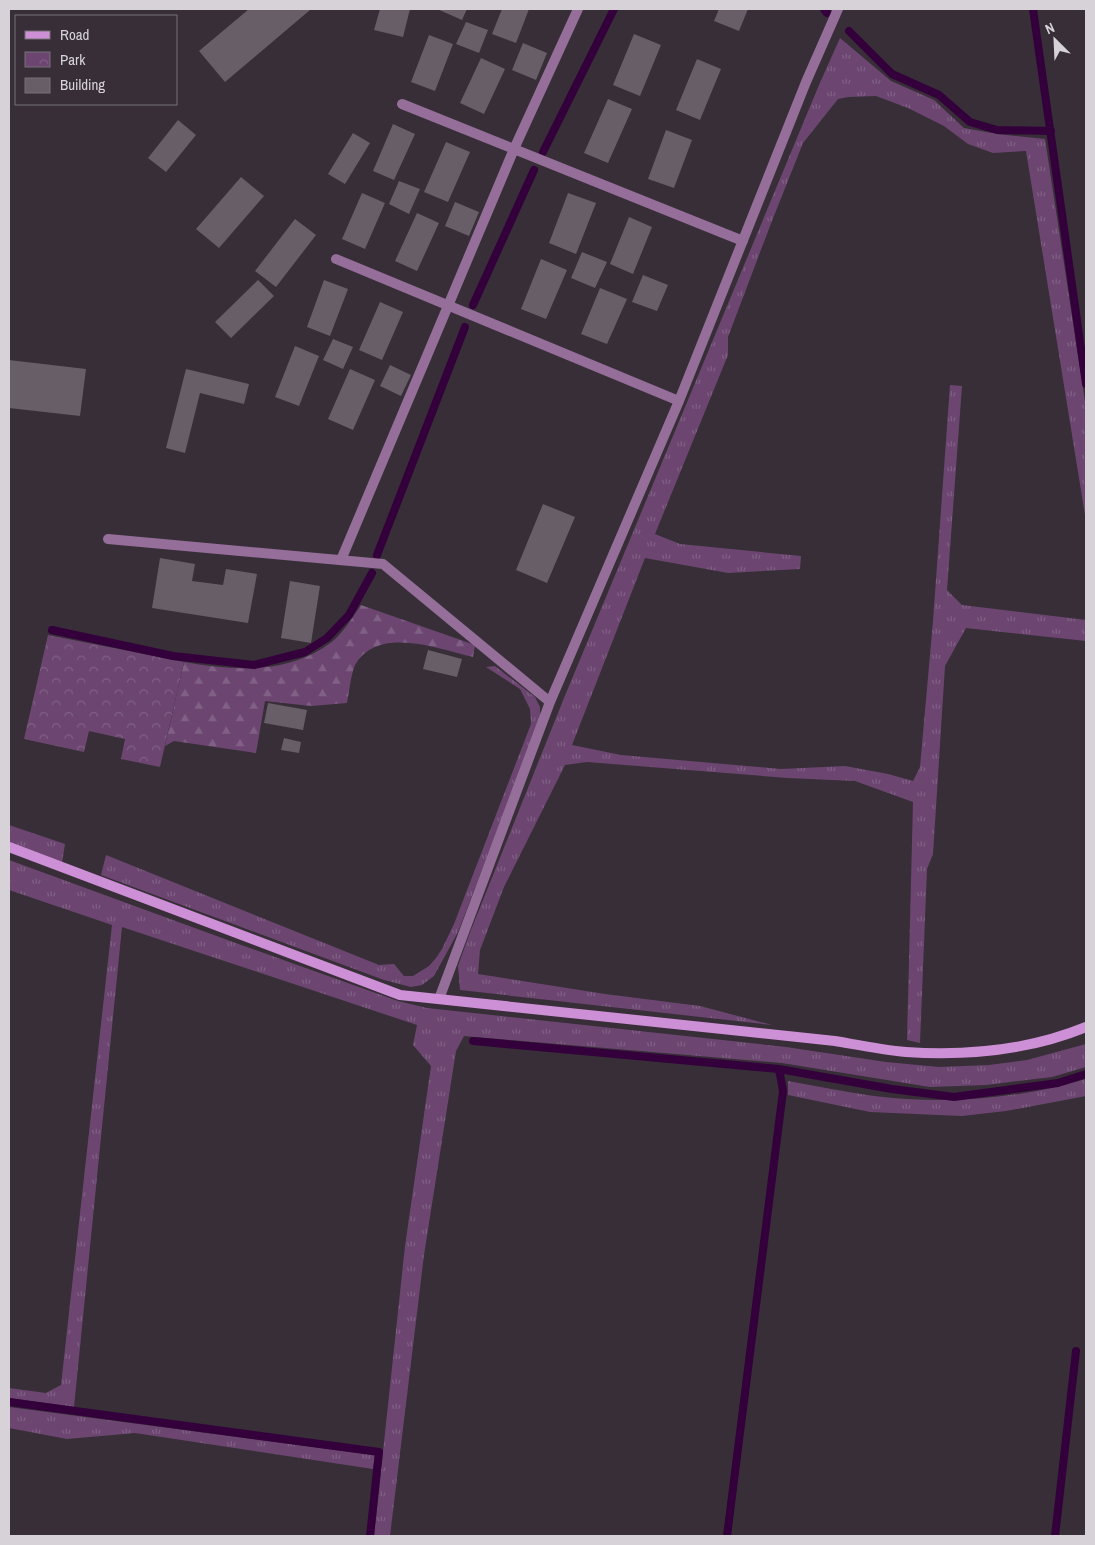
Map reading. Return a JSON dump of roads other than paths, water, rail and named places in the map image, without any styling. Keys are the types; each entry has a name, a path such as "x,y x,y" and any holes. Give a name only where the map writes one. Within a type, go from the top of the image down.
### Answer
{"street":[{"path":"340,560 514,149 578,9"},
{"path":"439,999 550,702 679,401 806,82 838,9"},
{"path":"402,104 743,241"},
{"path":"336,259 679,401"},
{"path":"108,539 382,564 550,702"},
{"path":"9,847 400,995 825,1040 905,1052 958,1054 1014,1048 1072,1033 1086,1027"}],"waterway":[{"path":"543,152 614,9"},
{"path":"824,9 827,13"},
{"path":"1033,9 1086,384"},
{"path":"849,31 892,74 939,95 970,122 997,130 1051,131"},
{"path":"473,305 534,170"},
{"path":"377,555 465,327"},
{"path":"52,630 173,656 254,665 305,652 327,638 349,615 372,573"},
{"path":"473,1041 779,1069 892,1089 954,1097 1058,1083 1086,1074"},
{"path":"727,1536 783,1091 779,1069"},
{"path":"1055,1536 1076,1351"},
{"path":"9,1402 379,1452 370,1536"}]}
